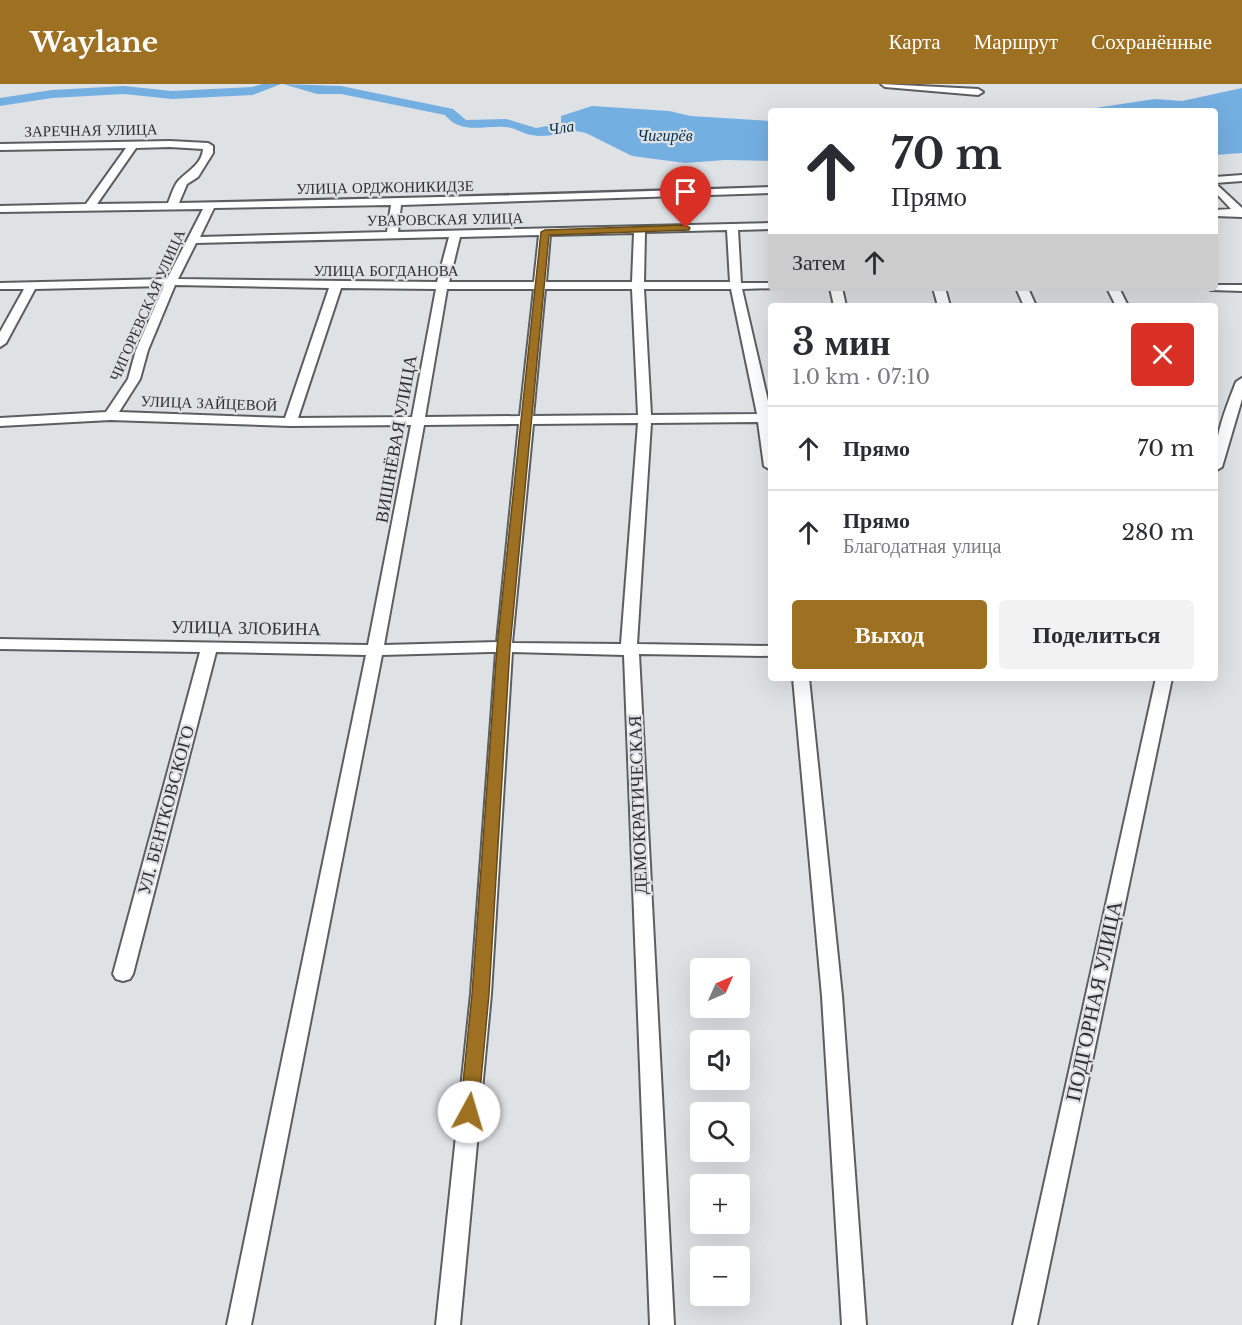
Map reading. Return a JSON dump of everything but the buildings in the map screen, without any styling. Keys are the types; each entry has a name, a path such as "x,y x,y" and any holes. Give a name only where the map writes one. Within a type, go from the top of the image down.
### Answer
{"street":[{"path":"885,84 978,92"},
{"name":"ЗАРЕЧНАЯ УЛИЦА","path":"0,147 183,144 208,146 208,153 194,175 183,182 172,206"},
{"path":"89,208 133,145"},
{"path":"1218,180 1242,178"},
{"path":"1218,189 1241,213"},
{"name":"УЛИЦА ОРДЖОНИКИДЗЕ","path":"0,210 397,200 461,201 768,190"},
{"path":"392,234 397,200"},
{"name":"ЧИГОРЕВСКАЯ УЛИЦА","path":"111,416 134,379 142,350 171,282 210,206"},
{"path":"1218,213 1241,213"},
{"name":"УВАРОВСКАЯ УЛИЦА","path":"192,240 768,226"},
{"path":"732,227 736,286 767,418"},
{"name":"ДЕМОКРАТИЧЕСКАЯ","path":"640,229 638,287 645,417 629,649 632,655 662,1325"},
{"path":"448,1325 481,994 500,642 527,418 545,232"},
{"name":"ВИШНЁВАЯ УЛИЦА","path":"239,1325 399,529 416,419 442,285 455,235"},
{"name":"УЛИЦА БОГДАНОВА","path":"0,286 171,282 541,287 768,286"},
{"path":"290,422 336,285"},
{"path":"0,343 31,286"},
{"path":"1218,288 1242,288"},
{"path":"1218,442 1220,426 1242,382"},
{"name":"УЛИЦА ЗАЙЦЕВОЙ","path":"0,422 111,416 290,422 645,417 767,418"},
{"name":"УЛИЦА ЗЛОБИНА","path":"0,644 210,645 373,650 500,642 629,649 768,651"},
{"name":"УЛ. БЕНТКОВСКОГО","path":"123,974 210,645"},
{"path":"801,681 832,996 854,1325"},
{"name":"ПОДГОРНАЯ УЛИЦА","path":"1025,1325 1163,681"}],"water":[{"path":"1242,88 1242,153 1218,155 1218,108 1095,108 1155,99 1182,101"},
{"name":"Чигирёв","path":"592,106 768,121 768,161 725,160 685,163 632,156 586,133 561,128 561,116"}],"waterway":[{"name":"Чла","path":"0,102 52,94 124,90 172,95 253,91 275,84"},
{"name":"Чла","path":"289,84 317,90 341,90 449,112 462,123 506,123 530,131 543,132 591,122"}],"route":[{"path":"469,1112 481,994 504,647 545,232 686,228"}]}
